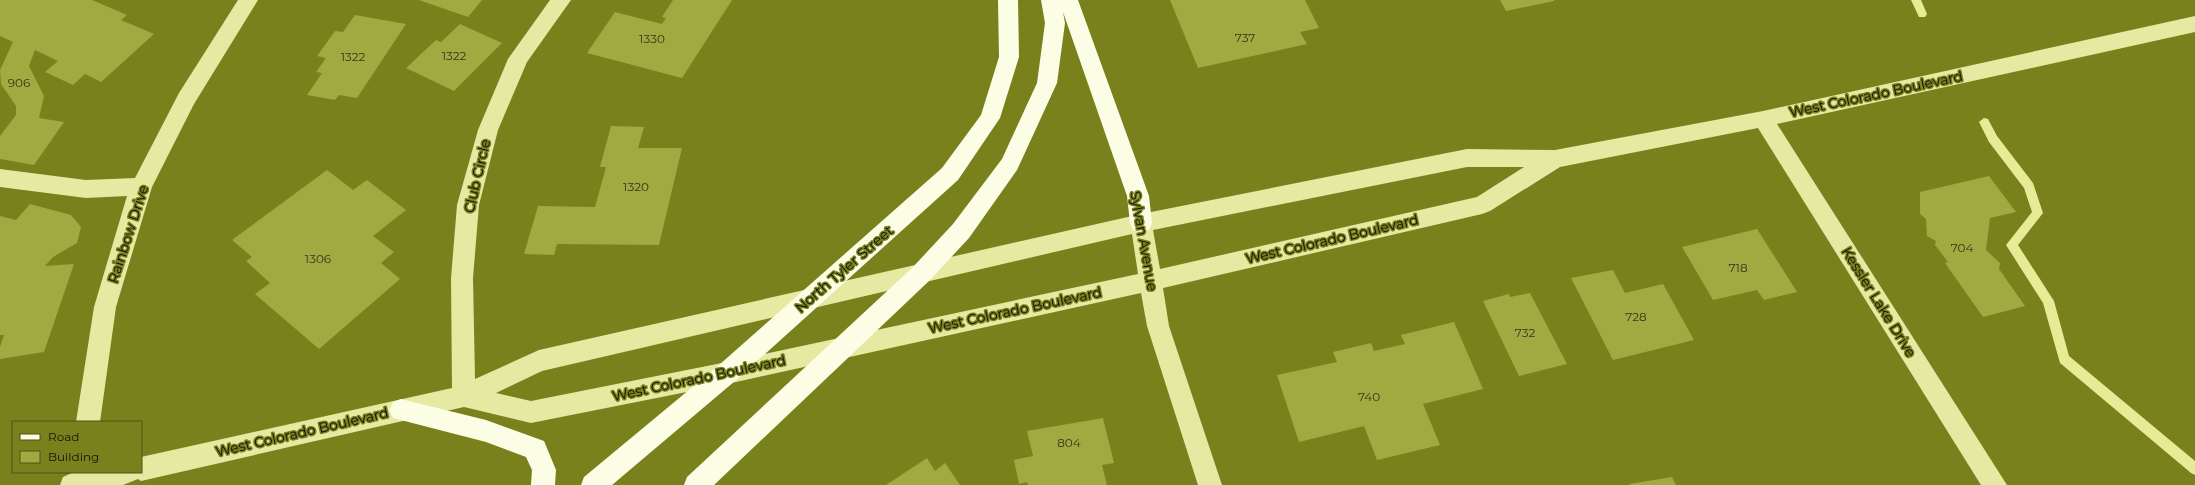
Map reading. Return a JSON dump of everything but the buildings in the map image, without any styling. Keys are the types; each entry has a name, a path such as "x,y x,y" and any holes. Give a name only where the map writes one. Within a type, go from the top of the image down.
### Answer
{"main road":[{"name":"North Tyler Street","path":"593,485 727,372 806,301 867,250 950,174 990,118 1009,56 1008,0"},
{"path":"696,485 921,274 961,231 1010,164 1047,84 1055,23 1051,0"},
{"name":"Sylvan Avenue","path":"1068,0 1092,63 1138,196 1141,223"},
{"path":"401,410 460,423 509,438 534,450 544,470 543,485"}],"street":[{"name":"Rainbow Drive","path":"88,421 105,307 141,187 186,99 248,0"},
{"name":"Club Circle","path":"464,396 462,278 468,205 488,130 518,60 561,0"},
{"name":"West Colorado Boulevard","path":"142,469 464,396 539,361 1141,223 1467,158 1555,159 1763,119 2195,24"},
{"name":"Kessler Lake Drive","path":"1763,119 1995,485"},
{"name":"West Colorado Boulevard","path":"464,396 530,412 727,372 1151,281 1482,204 1555,159"},
{"path":"0,178 86,189 141,187"},
{"name":"Sylvan Avenue","path":"1141,223 1158,326 1210,485"},
{"path":"78,481 123,473"}],"waterway":[{"path":"1916,0 1922,14"},
{"path":"1984,122 1993,139 2029,186 2038,213 2012,245 2048,301 2064,359 2195,469"}]}
